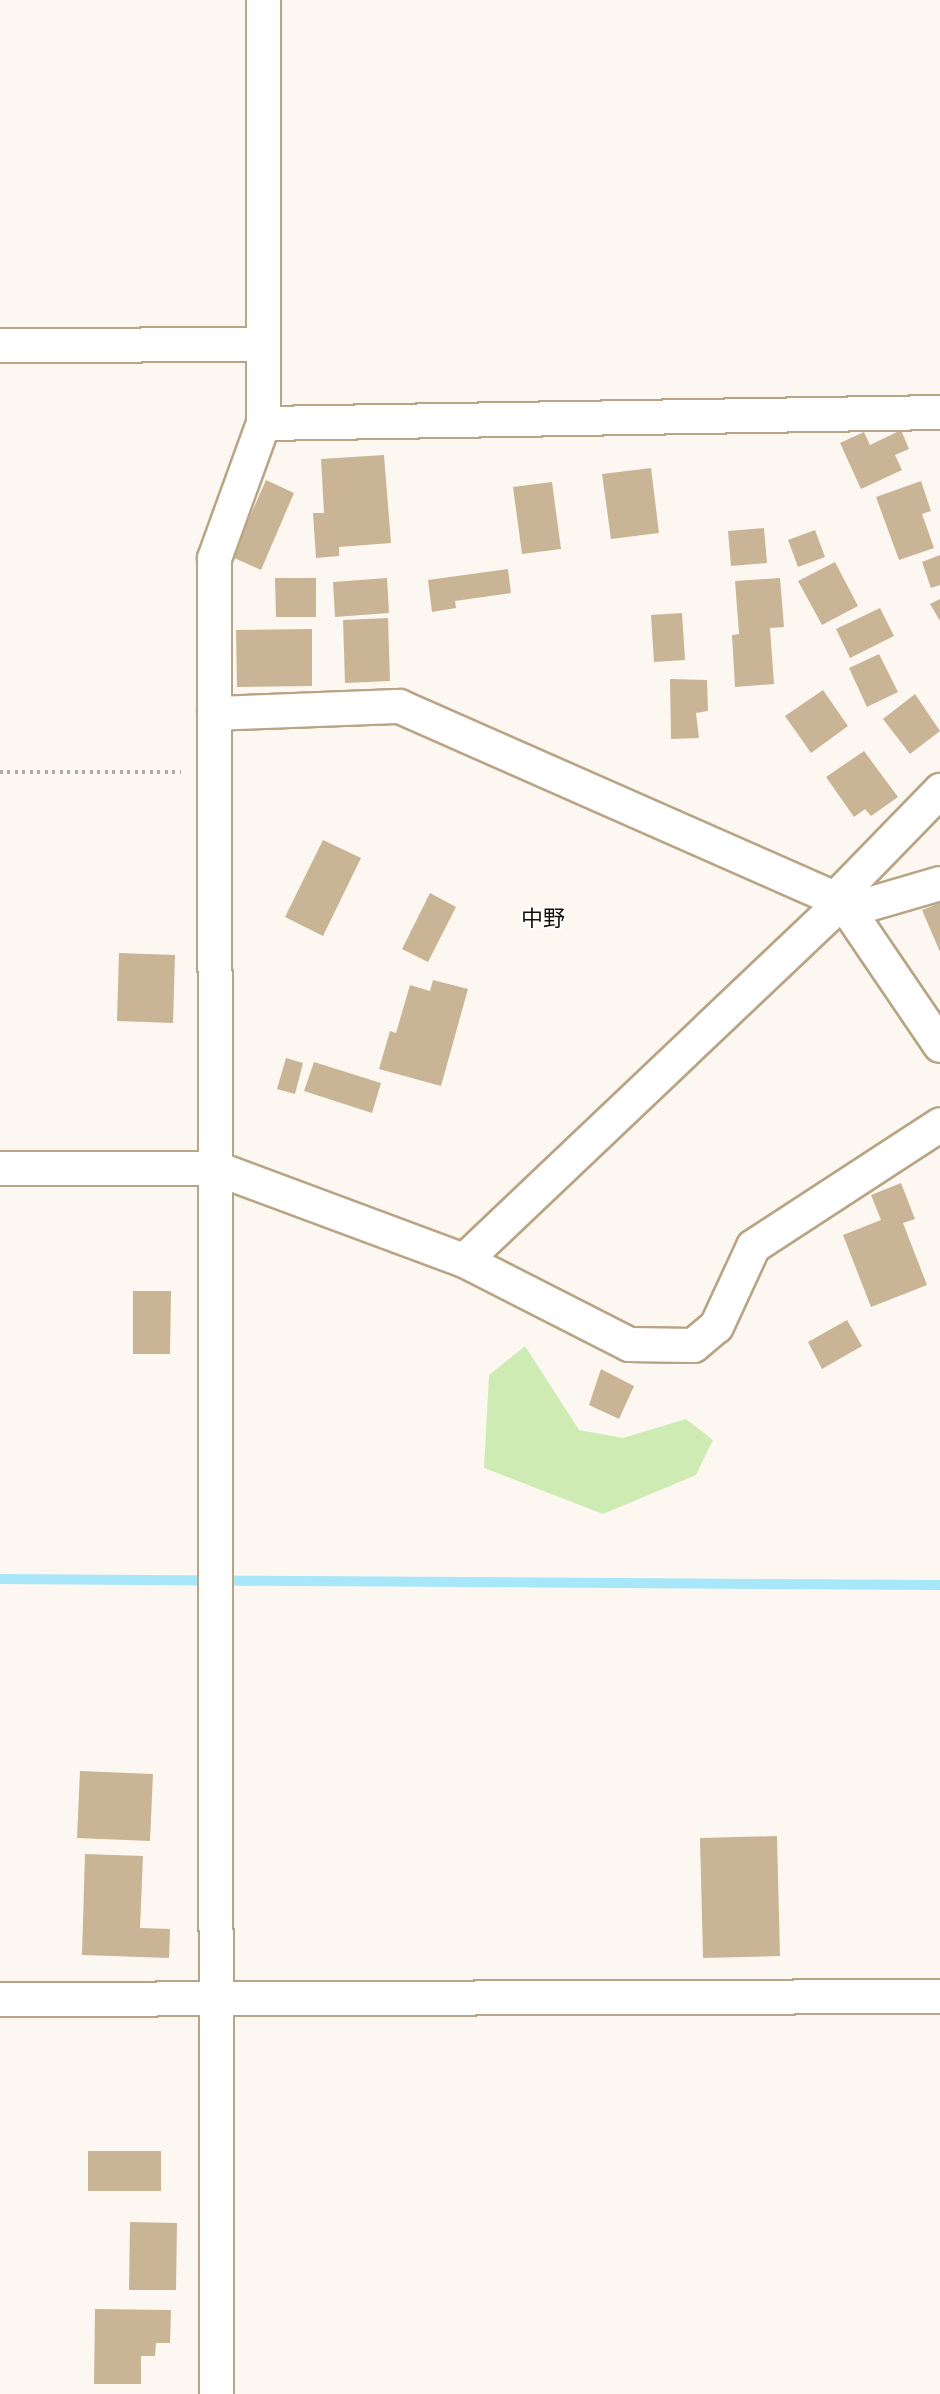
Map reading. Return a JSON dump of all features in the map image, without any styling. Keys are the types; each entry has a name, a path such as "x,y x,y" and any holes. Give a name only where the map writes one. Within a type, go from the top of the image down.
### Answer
{"street":[{"path":"216,2394 214,558 263,423 263,0"},
{"path":"0,345 263,344"},
{"path":"263,423 940,412"},
{"path":"214,712 399,706 841,903 940,1045"},
{"path":"464,1260 841,903 940,790"},
{"path":"841,903 940,883"},
{"path":"0,1168 216,1168 464,1260 629,1344 693,1345 716,1326 753,1246 940,1124"},
{"path":"0,1999 940,1996"}],"path":[{"path":"0,772 214,772"}],"green space":[{"path":"525,1346 579,1430 623,1438 686,1419 713,1440 696,1475 603,1514 484,1468 489,1375"}],"building":[{"path":"901,430 909,449 895,455 902,470 861,489 840,443 864,432 870,445"},
{"path":"384,455 391,543 339,547 339,556 316,558 313,513 324,513 321,459"},
{"path":"651,468 659,533 611,539 602,474"},
{"path":"266,480 294,493 261,570 232,557"},
{"path":"921,481 931,511 922,514 934,548 899,560 876,497"},
{"path":"552,482 561,549 522,554 513,487"},
{"path":"764,528 767,563 731,566 728,531"},
{"path":"815,530 825,557 798,567 788,540"},
{"path":"940,555 940,585 931,588 922,562"},
{"path":"835,562 858,606 822,625 798,581"},
{"path":"508,569 511,593 455,601 456,608 432,612 428,580"},
{"path":"275,578 316,578 316,617 276,617"},
{"path":"387,578 389,613 335,617 333,582"},
{"path":"780,578 784,627 770,628 774,684 735,687 732,635 739,634 735,581"},
{"path":"940,599 940,621 930,604"},
{"path":"880,608 894,636 850,658 836,629"},
{"path":"682,613 685,660 654,662 651,615"},
{"path":"388,618 390,681 345,683 343,620"},
{"path":"312,629 312,686 237,687 236,630"},
{"path":"879,654 898,692 867,707 849,668"},
{"path":"670,679 707,680 708,711 696,713 699,738 671,739"},
{"path":"823,690 848,726 811,753 785,716"},
{"path":"915,694 940,731 910,754 883,719"},
{"path":"864,751 898,797 871,816 865,809 854,817 826,777"},
{"path":"323,840 361,858 323,936 285,917"},
{"path":"430,893 456,907 428,962 402,949"},
{"path":"940,903 940,952 922,910"},
{"path":"119,953 175,955 173,1023 117,1021"},
{"path":"433,980 468,989 441,1086 379,1069 390,1031 396,1033 410,985 430,991"},
{"path":"286,1058 303,1063 295,1094 277,1089"},
{"path":"314,1062 381,1083 372,1113 304,1091"},
{"path":"901,1183 915,1219 903,1223 927,1285 871,1307 843,1235 881,1220 871,1195"},
{"path":"133,1291 171,1291 170,1354 133,1354"},
{"path":"847,1320 862,1346 822,1369 808,1342"},
{"path":"601,1369 634,1386 619,1419 589,1405"},
{"path":"80,1771 153,1774 150,1841 77,1838"},
{"path":"777,1836 780,1956 703,1958 700,1838"},
{"path":"85,1854 143,1856 140,1928 170,1929 169,1958 82,1955"},
{"path":"88,2151 161,2151 161,2191 88,2191"},
{"path":"130,2222 177,2223 176,2290 129,2290"},
{"path":"95,2309 171,2310 170,2343 156,2343 155,2356 141,2356 141,2384 94,2384"}],"waterway":[{"path":"0,1579 940,1585"}],"district":[{"name":"中野","path":"543,919"}]}
